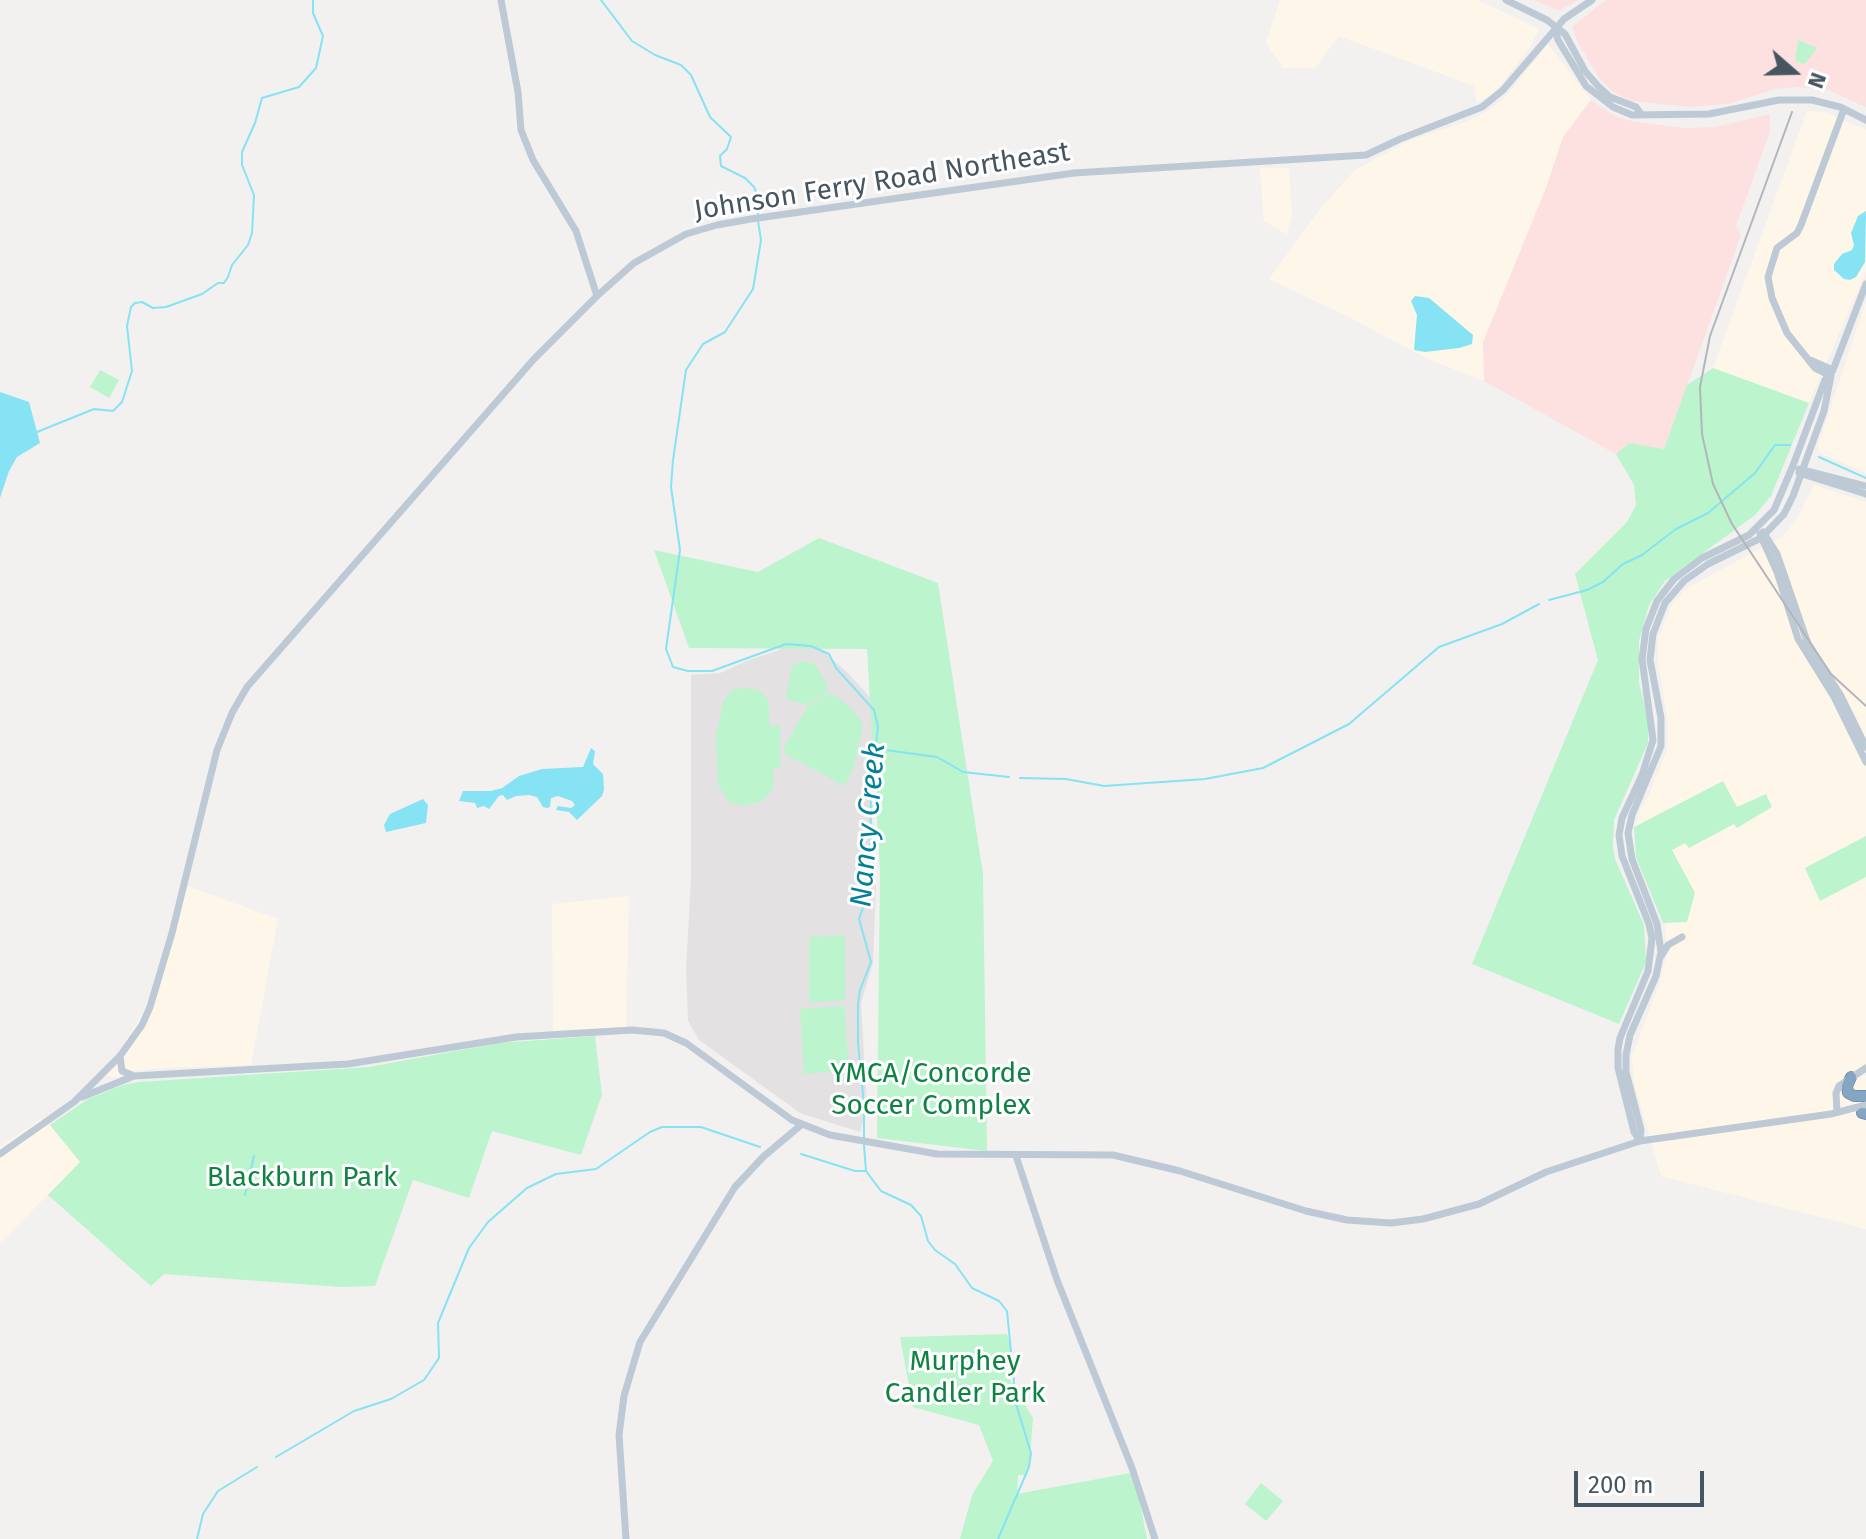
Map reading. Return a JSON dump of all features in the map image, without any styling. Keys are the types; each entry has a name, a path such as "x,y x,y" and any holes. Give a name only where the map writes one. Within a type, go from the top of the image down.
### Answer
{"highway":[{"path":"1851,1077 1848,1093 1857,1097 1866,1096"}],"main road":[{"path":"1506,0 1547,20 1555,28 1558,40 1576,71 1593,93 1632,115 1709,114 1779,100 1812,100 1847,110 1866,120"},
{"name":"Johnson Ferry Road Northeast","path":"74,1102 120,1056 142,1025 150,1007 172,933 217,750 238,700 272,657 550,341 634,263 686,234 768,216 1074,173 1366,155 1482,107 1503,90 1555,28 1592,0"},
{"path":"502,4 518,92 521,130 533,160 576,231 597,296"},
{"path":"1832,373 1808,359 1780,319 1768,287 1769,268 1777,248 1797,233 1801,225 1840,119 1847,110"},
{"path":"1640,1141 1641,1130 1626,1072 1627,1044 1656,976 1660,958 1657,924 1632,859 1628,833 1632,815 1661,746 1661,718 1650,660 1653,634 1665,603 1684,581 1708,564 1764,536 1787,510 1827,400 1832,373 1866,284"},
{"path":"1640,1141 1634,1132 1618,1068 1618,1049 1648,971 1652,938 1622,856 1619,835 1625,808 1642,775 1653,740 1643,672 1644,637 1655,605 1674,579 1695,562 1739,541 1757,528 1778,503 1825,380 1832,373"},
{"path":"1809,452 1818,476 1866,494"},
{"path":"1792,468 1866,486"},
{"path":"1757,528 1788,581 1808,644 1841,696 1866,747"},
{"path":"1764,536 1803,650 1834,697 1866,762"},
{"path":"1660,958 1668,945 1682,937"},
{"path":"0,1154 74,1102 107,1085 134,1076 348,1064 507,1038 632,1030 664,1033 686,1043 801,1125 847,1139 937,1154 1089,1155 1136,1159 1306,1211 1347,1220 1391,1223 1423,1219 1479,1204 1546,1172 1640,1141 1837,1112 1865,1111"},
{"path":"120,1056 122,1071 134,1076"},
{"path":"107,1085 110,1067"},
{"path":"1837,1112 1836,1093 1842,1082 1866,1068"},
{"path":"626,1539 619,1435 624,1396 640,1342 735,1187 763,1157 801,1125"},
{"path":"1016,1156 1057,1280 1132,1468 1155,1539"}],"shaded area":[{"path":"1280,0 1477,0 1539,29 1530,47 1503,82 1492,94 1477,103 1474,86 1339,36 1315,68 1283,68 1266,43"},
{"path":"1534,0 1578,0 1559,11"},
{"path":"1606,0 1866,0 1866,107 1828,90 1797,87 1775,89 1728,104 1691,107 1631,101 1613,92 1600,79 1572,27"},
{"path":"1548,44 1591,100 1563,137 1546,188 1484,342 1484,381 1426,358 1269,279 1320,209 1355,170 1411,140 1484,113 1503,100"},
{"path":"1591,100 1615,116 1683,128 1715,127 1770,114 1770,132 1736,226 1741,235 1664,450 1629,443 1616,454 1484,381 1483,342 1546,188 1563,137"},
{"path":"1807,111 1825,112 1866,130 1866,271 1809,403 1713,368"},
{"path":"1260,168 1289,168 1292,214 1287,234 1264,221"},
{"path":"1866,302 1866,473 1820,453 1818,445"},
{"path":"1814,485 1866,502 1866,1229 1661,1176 1634,1082 1632,1057 1667,954 1665,919 1635,853 1635,826 1667,750 1668,723 1658,662 1658,638 1671,606 1687,588 1782,537 1797,519"},
{"path":"790,642 816,645 848,673 884,713 872,815 876,886 873,963 861,1003 867,1107 860,1132 800,1113 699,1040 688,1021 686,969 691,879 691,675 720,673 777,651"},
{"path":"182,884 278,919 251,1065 162,1068 135,1071 114,1078 103,1073 148,1004 168,944"},
{"path":"629,896 626,1027 553,1030 552,904"},
{"path":"41,1119 50,1125 80,1162 0,1243 0,1147"}],"green space":[{"path":"1798,40 1817,48 1805,64 1795,61"},
{"path":"1713,368 1809,403 1771,496 1755,515 1665,581 1649,605 1639,641 1639,683 1649,723 1648,743 1614,820 1613,846 1615,859 1644,925 1646,962 1619,1024 1472,964 1598,660 1575,574 1627,522 1636,505 1634,485 1616,454 1629,443 1664,449 1687,385"},
{"path":"100,370 119,380 109,398 90,387"},
{"name":"YMCA/Concorde Soccer Complex","path":"819,538 938,583 983,874 987,1151 877,1138 880,870 867,649 689,648 654,550 758,572"},
{"path":"802,661 815,664 828,693 807,705 786,696 792,666"},
{"path":"752,688 768,700 770,727 780,725 780,767 773,768 771,792 762,801 742,806 728,801 718,785 716,735 723,702 729,693 735,689"},
{"path":"829,694 838,697 853,710 863,724 855,764 845,786 785,754 784,747 808,706"},
{"path":"1723,781 1737,807 1766,794 1772,807 1737,828 1734,824 1689,848 1685,843 1672,850 1695,893 1687,922 1663,923 1636,857 1634,827"},
{"path":"1866,836 1866,877 1820,901 1805,868"},
{"path":"845,935 845,1000 809,1003 809,937"},
{"path":"844,1006 849,1070 804,1074 800,1009"},
{"name":"Blackburn Park","path":"595,1036 602,1095 581,1155 492,1131 469,1198 413,1180 375,1286 341,1287 164,1274 151,1286 48,1195 80,1162 50,1125 88,1099 123,1085 369,1067 499,1043"},
{"name":"Murphey Candler Park","path":"1007,1334 1011,1348 1006,1373 1033,1418 1029,1468 1025,1475 1018,1475 1017,1494 1130,1473 1139,1498 1147,1539 960,1539 972,1495 993,1461 979,1425 913,1407 900,1337"},
{"path":"1261,1483 1283,1501 1266,1521 1245,1504"}],"water":[{"path":"1866,211 1865,262 1856,277 1844,279 1834,270 1834,264 1842,254 1852,250 1851,233 1858,216"},
{"path":"1415,296 1429,298 1473,335 1472,344 1425,352 1414,350 1417,315 1411,301"},
{"path":"0,392 29,402 40,443 17,457 0,498"},
{"path":"591,748 595,751 593,764 603,774 604,790 602,796 577,820 569,812 556,810 558,806 571,808 575,805 558,796 551,798 550,807 547,808 537,797 529,795 507,800 503,795 499,796 489,809 459,801 463,791 502,788 519,776 542,769 583,767"},
{"path":"423,799 428,805 426,823 386,832 384,825 390,814"}],"waterway":[{"path":"37,432 94,409 113,411 122,402 132,371 127,326 131,307 135,303 142,302 153,308 166,307 202,294 218,283 224,283 228,277 252,233 254,195 242,165 242,152 262,98 299,87 316,68 323,36 313,13 313,0"},
{"name":"Nancy Creek","path":"601,0 632,41 655,55 681,65 691,75 710,117 731,137 727,149 720,156 721,166 745,178 754,187 759,199 758,215"},
{"name":"Nancy Creek","path":"758,221 761,240 753,289 725,332 703,344 686,370 671,487 680,550 666,649 673,667 688,671 712,671 786,644 811,646 829,654 836,668 874,710 878,727 871,787 869,891 859,919 871,962 858,1004 864,1138"},
{"path":"1549,600 1587,590 1603,582 1623,564 1642,555 1676,529 1708,513 1755,473 1775,445 1790,445"},
{"path":"1819,457 1866,478"},
{"path":"1020,778 1066,779 1104,786 1205,779 1263,768 1349,724 1439,647 1502,624 1539,604"},
{"path":"878,749 937,757 963,772 1009,777"},
{"path":"276,1457 354,1411 391,1399 424,1380 439,1358 438,1323 469,1248 488,1222 527,1188 556,1174 596,1169 662,1127 701,1127 760,1147"},
{"name":"Nancy Creek","path":"864,1145 866,1171 881,1191 911,1205 921,1216 928,1241 935,1250 955,1264 972,1288 999,1301 1007,1311 1013,1394 1031,1453 1029,1467 998,1539"},
{"path":"801,1154 855,1171 865,1171"},
{"path":"245,1195 254,1156"},
{"path":"197,1539 203,1514 218,1491 257,1467"}],"railway":[{"path":"1792,112 1710,336 1700,387 1702,434 1713,484 1732,524 1831,674 1866,706"}]}
